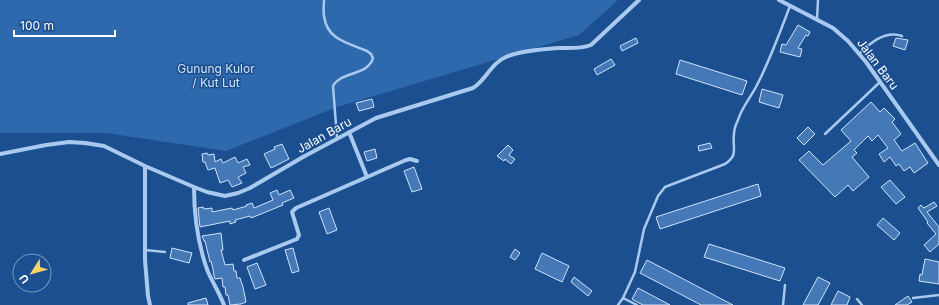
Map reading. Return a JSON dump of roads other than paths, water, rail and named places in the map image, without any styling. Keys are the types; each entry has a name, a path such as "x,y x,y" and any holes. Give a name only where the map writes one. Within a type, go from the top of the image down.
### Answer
{"street":[{"name":"Jalan Baru","path":"0,154 46,145 69,142 85,142 104,146 145,166 194,187 225,196 238,193 259,183 376,118 473,88 496,63 511,55 548,49 584,48 591,45 639,0"},
{"name":"Jalan Baru","path":"779,0 817,19 842,35 859,54 880,82 939,165"},
{"path":"349,132 368,177"},
{"path":"244,260 298,239 299,235 292,212 296,208 406,160 410,159 417,161"},
{"path":"145,166 145,250 150,305"},
{"path":"194,187 194,212 201,246 208,270 224,305"}],"lane":[{"path":"324,0 324,16 326,24 333,36 367,51 373,58 369,66 361,71 336,81 333,86 337,139"},
{"path":"817,19 818,0"},
{"path":"618,305 623,298 635,272 644,229 658,196 665,187 724,164 732,158 734,150 733,135 738,120 773,50 790,6"},
{"path":"859,54 875,40 882,37 902,36"},
{"path":"825,134 880,82"},
{"path":"145,250 165,252"},
{"path":"783,305 785,285"},
{"path":"913,298 939,295"},
{"path":"623,298 637,305"},
{"path":"857,299 862,305"}],"park label":[{"name":"Gunung Kulor / Kut Lut","path":"216,75"}]}
